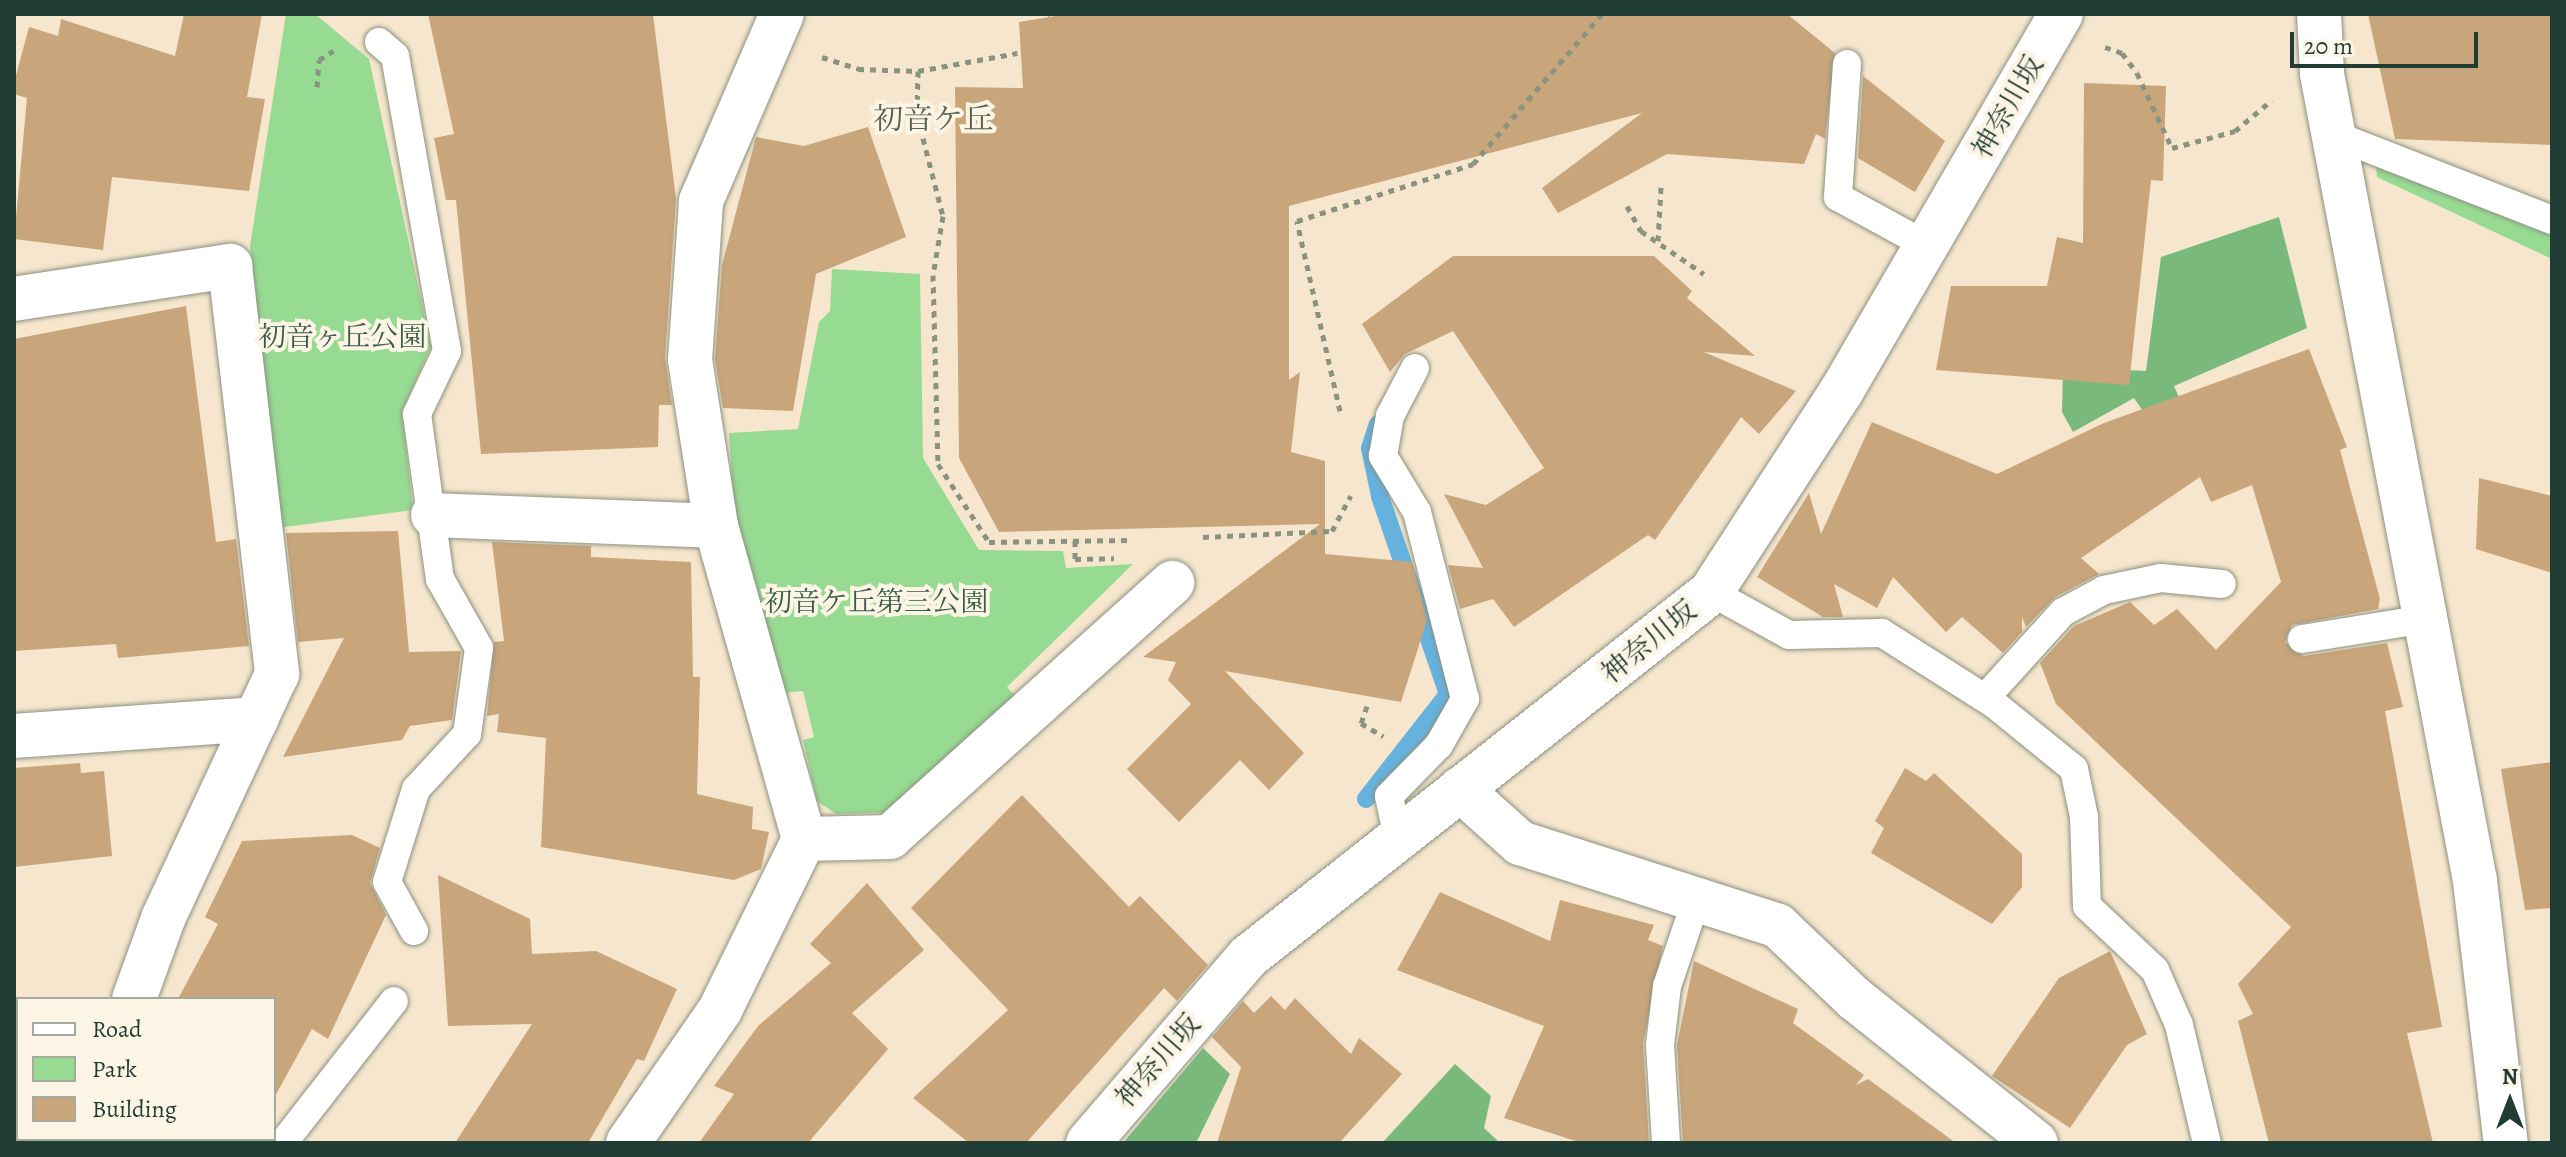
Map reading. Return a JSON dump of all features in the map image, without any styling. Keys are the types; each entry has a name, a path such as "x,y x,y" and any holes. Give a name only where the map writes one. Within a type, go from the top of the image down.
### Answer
{"street":[{"path":"2319,14 2322,74 2475,881 2506,1143"},
{"name":"神奈川坂","path":"1088,1143 1248,957 1711,592 1928,246 2078,24"},
{"path":"628,1143 720,1010 804,839 716,526 690,360 701,201 777,26"},
{"path":"14,299 230,266 277,674 135,997"},
{"path":"433,515 716,526"},
{"path":"804,839 890,837 1172,583"},
{"path":"14,736 256,719"},
{"path":"1460,789 1520,843 1778,926 1855,999 2036,1143"}],"lane":[{"path":"379,42 397,65 447,351 417,414 440,579 479,648 467,734 416,789 387,882 414,931"},
{"path":"1847,64 1838,197 1928,246"},
{"path":"2334,135 2552,220"},
{"path":"1398,838 1389,796 1439,745 1465,699 1417,512 1383,456 1390,416 1415,368"},
{"path":"1985,698 2063,612 2104,590 2161,578 2222,584"},
{"path":"1711,592 1789,635 1882,633 1985,698 2074,769 2084,817 2087,906 2155,970 2179,1025 2207,1143"},
{"path":"2302,639 2426,619"},
{"path":"1666,1143 1660,1045 1667,986 1697,898"},
{"path":"283,1143 394,1001"}],"path":[{"path":"1343,421 1297,221 1473,164 1602,14"},
{"path":"2078,24 2137,73 2172,148 2235,131 2322,74"},
{"path":"777,26 858,69 918,71 1017,53"},
{"path":"918,71 917,115 943,216 933,275 938,464 989,542 1151,540"},
{"path":"1658,242 1661,187"},
{"path":"1627,206 1658,242 1704,274"},
{"path":"1196,538 1332,531 1351,505"},
{"path":"1075,541 1075,559 1129,558"},
{"path":"1361,723 1367,706"}],"green space":[{"name":"初音ヶ丘公園","path":"286,14 315,14 369,59 431,346 402,412 413,510 277,528 250,246"},
{"path":"2376,167 2552,235 2552,259 2377,177"},
{"path":"2279,217 2307,328 2174,386 2194,431 2167,446 2134,398 2073,432 2062,412 2063,367 2146,371 2161,257"},
{"name":"初音ケ丘第三公園","path":"832,269 920,274 923,458 979,550 1063,551 1066,568 1133,564 1007,687 1018,699 898,812 836,814 817,801 803,740 814,737 803,691 783,693 735,531 729,433 798,429 819,322 830,311"},
{"path":"1203,1048 1230,1074 1196,1143 1123,1143"},
{"path":"1455,1064 1491,1096 1484,1128 1500,1143 1382,1143"}],"building":[{"path":"184,14 262,14 247,97 265,99 249,191 112,177 103,250 14,239 27,98 14,94 14,83 29,27 58,36 61,19 175,56"},
{"path":"428,14 653,14 676,199 665,358 672,405 659,405 658,447 481,454 456,200 446,200 434,138 454,134"},
{"path":"1068,14 1787,14 1835,53 1825,139 1816,134 1804,164 1667,154 1558,213 1542,188 1642,113 1289,206 1289,380 1300,372 1291,452 1325,461 1325,554 1412,562 1427,620 1401,702 1225,671 1304,753 1269,790 1240,760 1179,822 1127,769 1191,704 1168,680 1176,662 1143,657 1320,524 999,532 959,458 955,87 1023,88 1019,22"},
{"path":"2368,14 2552,14 2552,145 2395,139"},
{"path":"1863,76 1945,141 1915,192 1858,158"},
{"path":"2084,83 2166,86 2163,181 2151,180 2129,385 1936,370 1951,286 2047,286 2057,237 2083,243"},
{"path":"868,127 906,237 816,274 793,411 723,408 715,359 722,265 756,137 804,146"},
{"path":"1453,256 1654,256 1692,291 1687,298 1755,356 1704,352 1796,391 1759,434 1741,417 1655,540 1648,535 1514,627 1493,599 1460,609 1448,565 1483,568 1444,494 1486,505 1544,468 1453,331 1405,354 1390,372 1362,324"},
{"path":"186,306 216,542 236,539 249,646 118,658 116,644 14,651 14,339"},
{"path":"2309,349 2347,447 2340,450 2380,599 2378,609 2292,625 2285,642 2304,656 2387,643 2403,707 2385,711 2442,1027 2407,1033 2433,1143 2269,1143 2238,1021 2253,1014 2238,984 2291,927 2056,704 2040,663 2074,626 2130,602 2154,625 2177,609 2216,650 2281,582 2252,485 2211,502 2200,477 2081,558 2099,574 2055,597 2026,627 2022,617 2022,632 2003,653 1962,617 1946,632 1893,577 1877,608 1834,584 1843,617 1823,617 1757,577 1809,493 1821,534 1872,422 1997,474 2104,423"},
{"path":"2479,478 2552,496 2552,573 2476,549"},
{"path":"398,531 409,652 461,651 452,720 410,726 402,740 283,757 344,638 298,642 286,533"},
{"path":"492,542 591,546 591,557 691,562 693,677 700,677 697,794 753,807 752,829 769,832 761,869 734,880 541,847 546,738 497,732 499,714 487,716 494,642 504,641"},
{"path":"2552,762 2552,908 2525,910 2501,769"},
{"path":"80,763 81,773 104,771 112,856 14,867 14,768"},
{"path":"1905,768 1926,781 1934,773 2022,854 2022,887 1992,924 1871,853 1884,828 1875,821"},
{"path":"1022,795 1129,907 1140,896 1208,965 1177,1001 1164,988 1026,1143 969,1143 913,1098 1008,1010 911,908"},
{"path":"352,835 380,848 370,883 386,915 328,1039 312,1029 276,1094 276,997 179,997 218,924 205,917 242,841"},
{"path":"438,875 530,919 532,954 596,951 677,989 644,1061 637,1059 588,1143 455,1143 532,1024 448,1026"},
{"path":"867,883 924,950 852,1013 888,1049 808,1143 699,1143 734,1094 714,1086 758,1026 831,963 810,944"},
{"path":"1440,892 1550,941 1560,900 1654,925 1648,940 1663,946 1643,1043 1649,1143 1582,1143 1504,1118 1544,1026 1397,970"},
{"path":"2110,951 2147,1034 2127,1045 2070,1128 1992,1076 2059,978"},
{"path":"1694,961 1798,1009 1793,1023 1864,1075 1856,1085 1868,1079 1956,1143 1683,1143 1677,1045"},
{"path":"1271,996 1285,1010 1295,998 1351,1054 1359,1038 1402,1074 1339,1143 1217,1143 1241,1067 1212,1037 1243,1001 1254,1013"}],"waterway":[{"path":"1366,799 1448,694 1380,496 1370,448 1378,424"}],"district":[{"name":"初音ケ丘","path":"933,119"}]}
